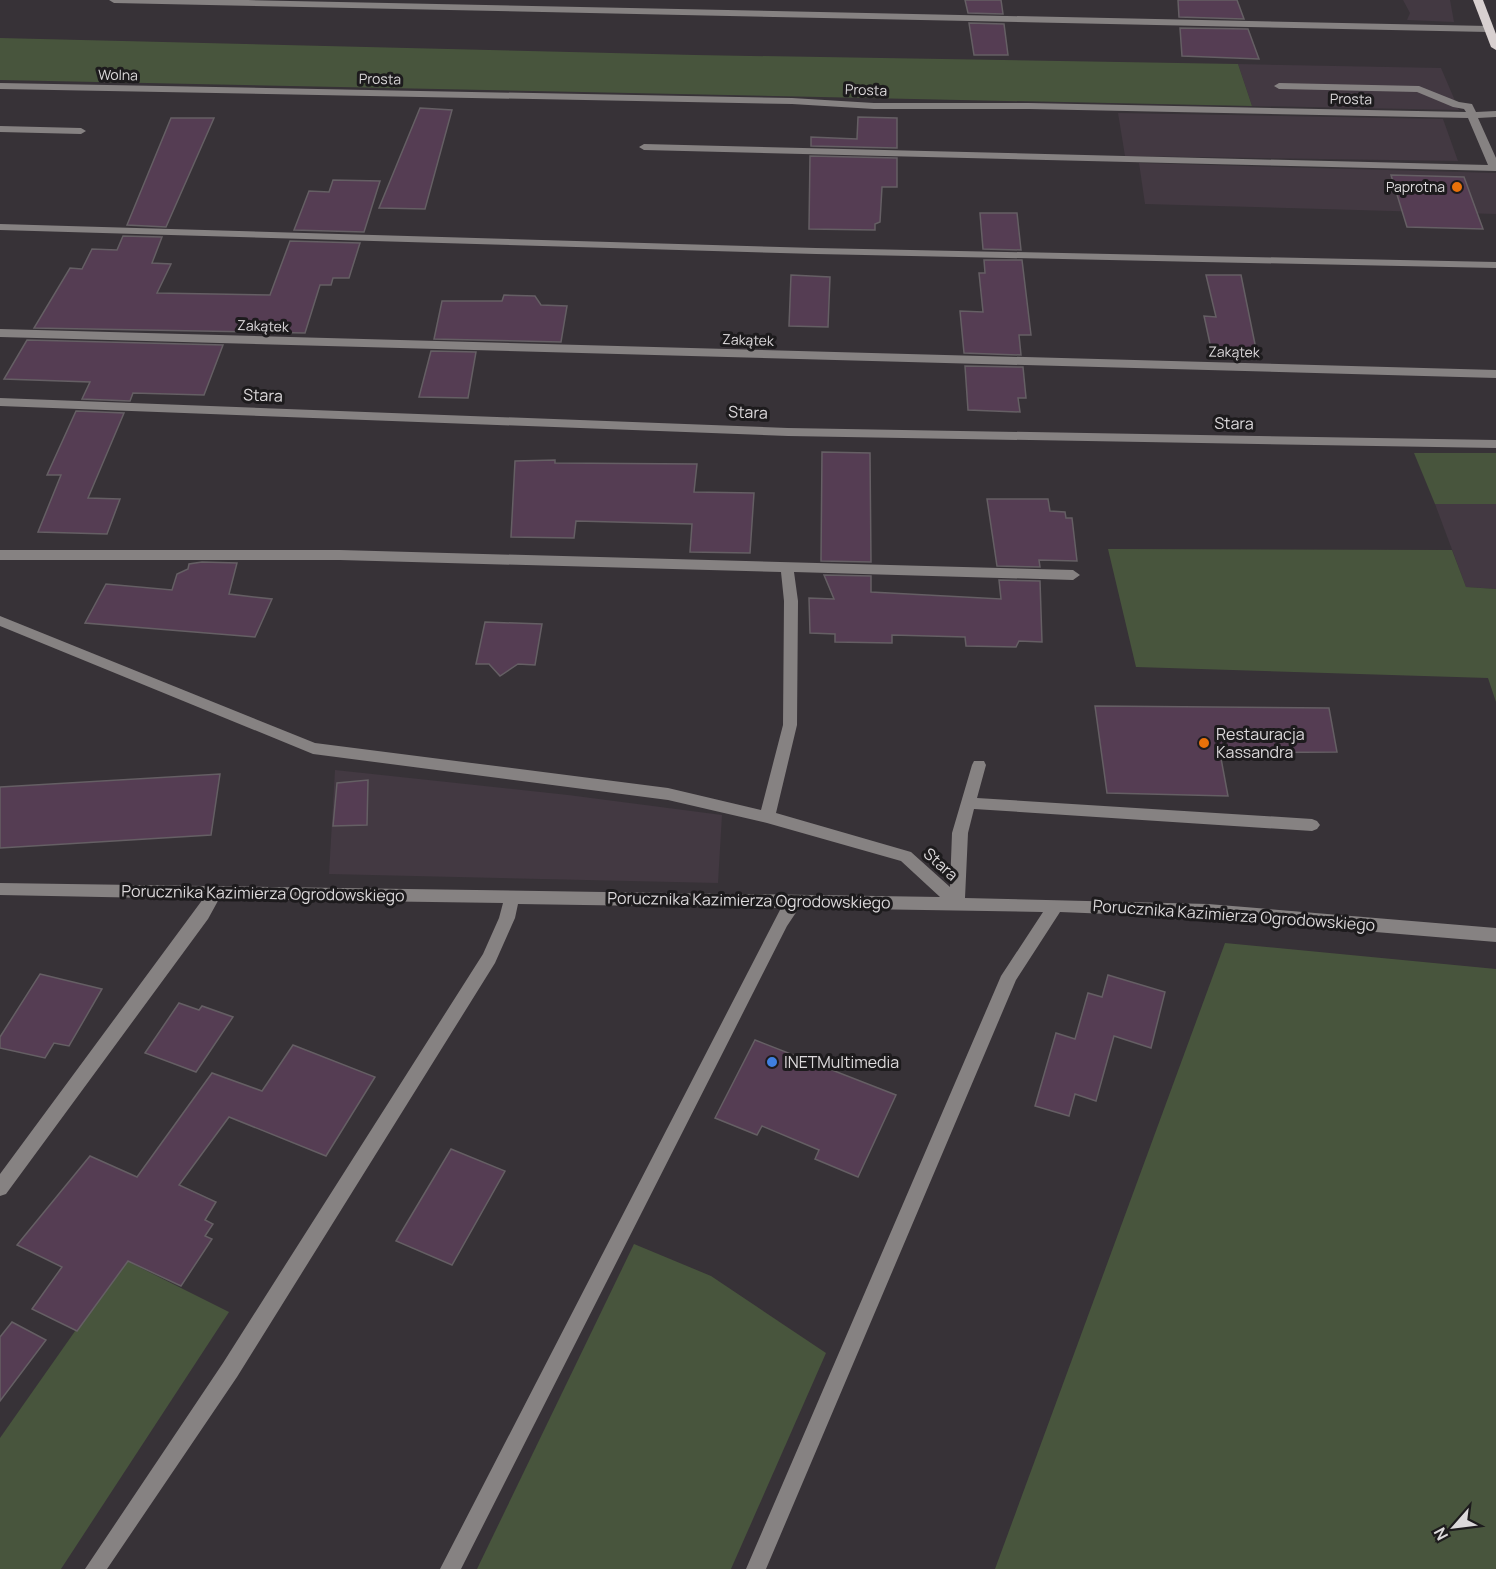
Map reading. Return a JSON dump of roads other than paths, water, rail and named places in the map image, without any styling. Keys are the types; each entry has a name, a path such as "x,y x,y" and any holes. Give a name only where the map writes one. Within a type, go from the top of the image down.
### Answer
{"main road":[{"path":"1479,0 1496,47"}],"street":[{"path":"114,0 693,10 1488,29"},
{"path":"680,0 693,10"},
{"name":"Wolna","path":"0,86 234,92"},
{"path":"644,147 1495,168 1468,106 1457,105 1419,89 1279,86"},
{"name":"Prosta","path":"234,92 792,101 874,106 1040,106 1496,114"},
{"path":"0,129 81,131"},
{"path":"0,227 816,251 1496,265"},
{"name":"Zakątek","path":"0,333 1496,374"},
{"name":"Stara","path":"0,402 788,432 1496,444"},
{"path":"0,555 351,555 1073,575"},
{"path":"767,817 790,725 791,602 787,566"},
{"name":"Stara","path":"0,621 313,748 669,794 767,817 906,856 957,903"},
{"path":"957,903 960,833 979,765"},
{"path":"968,803 1312,825"},
{"name":"Porucznika Kazimierza Ogrodowskiego","path":"0,889 1056,905 1208,911 1496,935"},
{"path":"0,1188 202,914 215,892"},
{"path":"94,1569 230,1370 489,958 507,918 512,897"},
{"path":"450,1569 782,921 795,901"},
{"path":"756,1569 1009,976 1056,905"}],"place":[{"name":"Paprotna","path":"1457,187"},
{"name":"Restauracja Kassandra","path":"1204,743"},
{"name":"INETMultimedia","path":"772,1062"}]}
